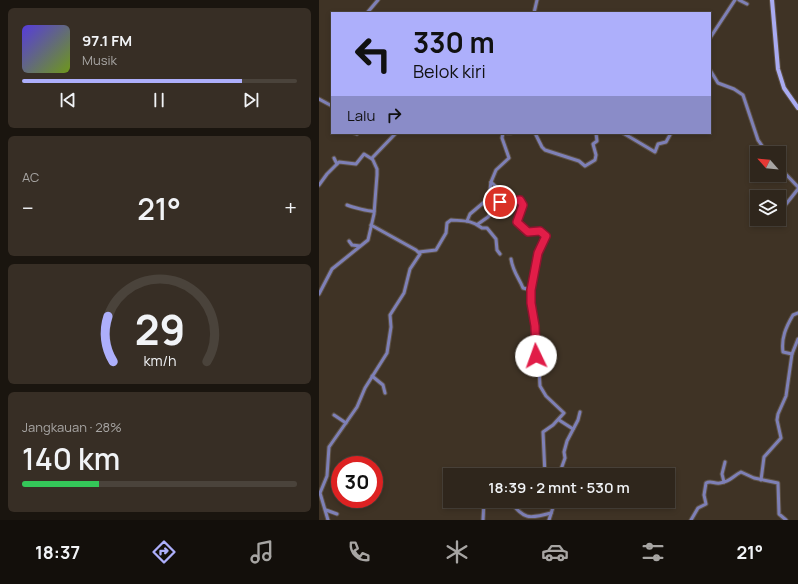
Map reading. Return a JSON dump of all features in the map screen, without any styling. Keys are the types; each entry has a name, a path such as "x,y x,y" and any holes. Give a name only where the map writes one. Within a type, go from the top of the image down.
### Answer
{"main road":[{"path":"772,0 778,69 785,88 798,108"}],"street":[{"path":"368,12 378,0"},
{"path":"534,12 537,0"},
{"path":"711,36 735,0"},
{"path":"739,0 747,4"},
{"path":"712,78 718,83 734,89 743,95 758,140 762,146"},
{"path":"319,99 331,105"},
{"path":"372,160 395,134"},
{"path":"467,222 470,214 489,198 491,182 496,170 509,158 503,142 503,134"},
{"path":"536,134 542,147 549,153 564,156 585,166 595,160 596,155 593,144 597,141 596,134"},
{"path":"625,134 655,152 658,144 666,142 670,134"},
{"path":"319,185 340,161 357,163 364,154 372,160 377,171 374,211 368,240 331,269 319,294"},
{"path":"334,158 337,164"},
{"path":"786,175 798,188 786,203"},
{"path":"491,182 512,202"},
{"path":"478,224 489,217 497,204 512,202 516,199 521,201 523,205 517,222 528,232 543,231 546,236 538,253 531,290 532,317 535,326 534,352 539,368 539,381 546,396 563,412 563,415 559,420 543,432 545,468"},
{"path":"347,205 353,208 360,208 368,212 374,211"},
{"path":"371,225 419,252 436,250 446,233 447,223 449,220 478,224 482,228 487,228 496,239 497,250 500,254"},
{"path":"349,241 352,245 360,246"},
{"path":"328,520 320,493 327,476 329,447 357,407 372,376 387,353 391,327 390,315 404,293 410,269 419,256 419,252"},
{"path":"511,259 516,277 520,281 523,288 531,290"},
{"path":"792,354 783,352 782,340 784,332 793,315 798,313"},
{"path":"761,480 764,457 781,438 777,420 778,414 786,396 792,354 798,339"},
{"path":"372,376 383,384 385,393"},
{"path":"561,468 565,457 564,451 567,441 578,420 580,412"},
{"path":"334,415 346,423"},
{"path":"559,420 573,429"},
{"path":"724,482 722,474 725,462"},
{"path":"691,520 698,508 706,504 704,495 706,482 724,482 733,479 739,472 761,480 778,483 779,514 786,520"},
{"path":"483,520 484,508"},
{"path":"515,508 522,516 526,518 536,519 551,513"},
{"path":"549,520 553,508"},
{"path":"326,510 337,514"}],"route":[{"path":"500,202 512,202 516,199 520,200 523,205 517,222 528,232 543,231 546,236 538,253 531,290 532,317 535,326 534,352 536,356"}]}
